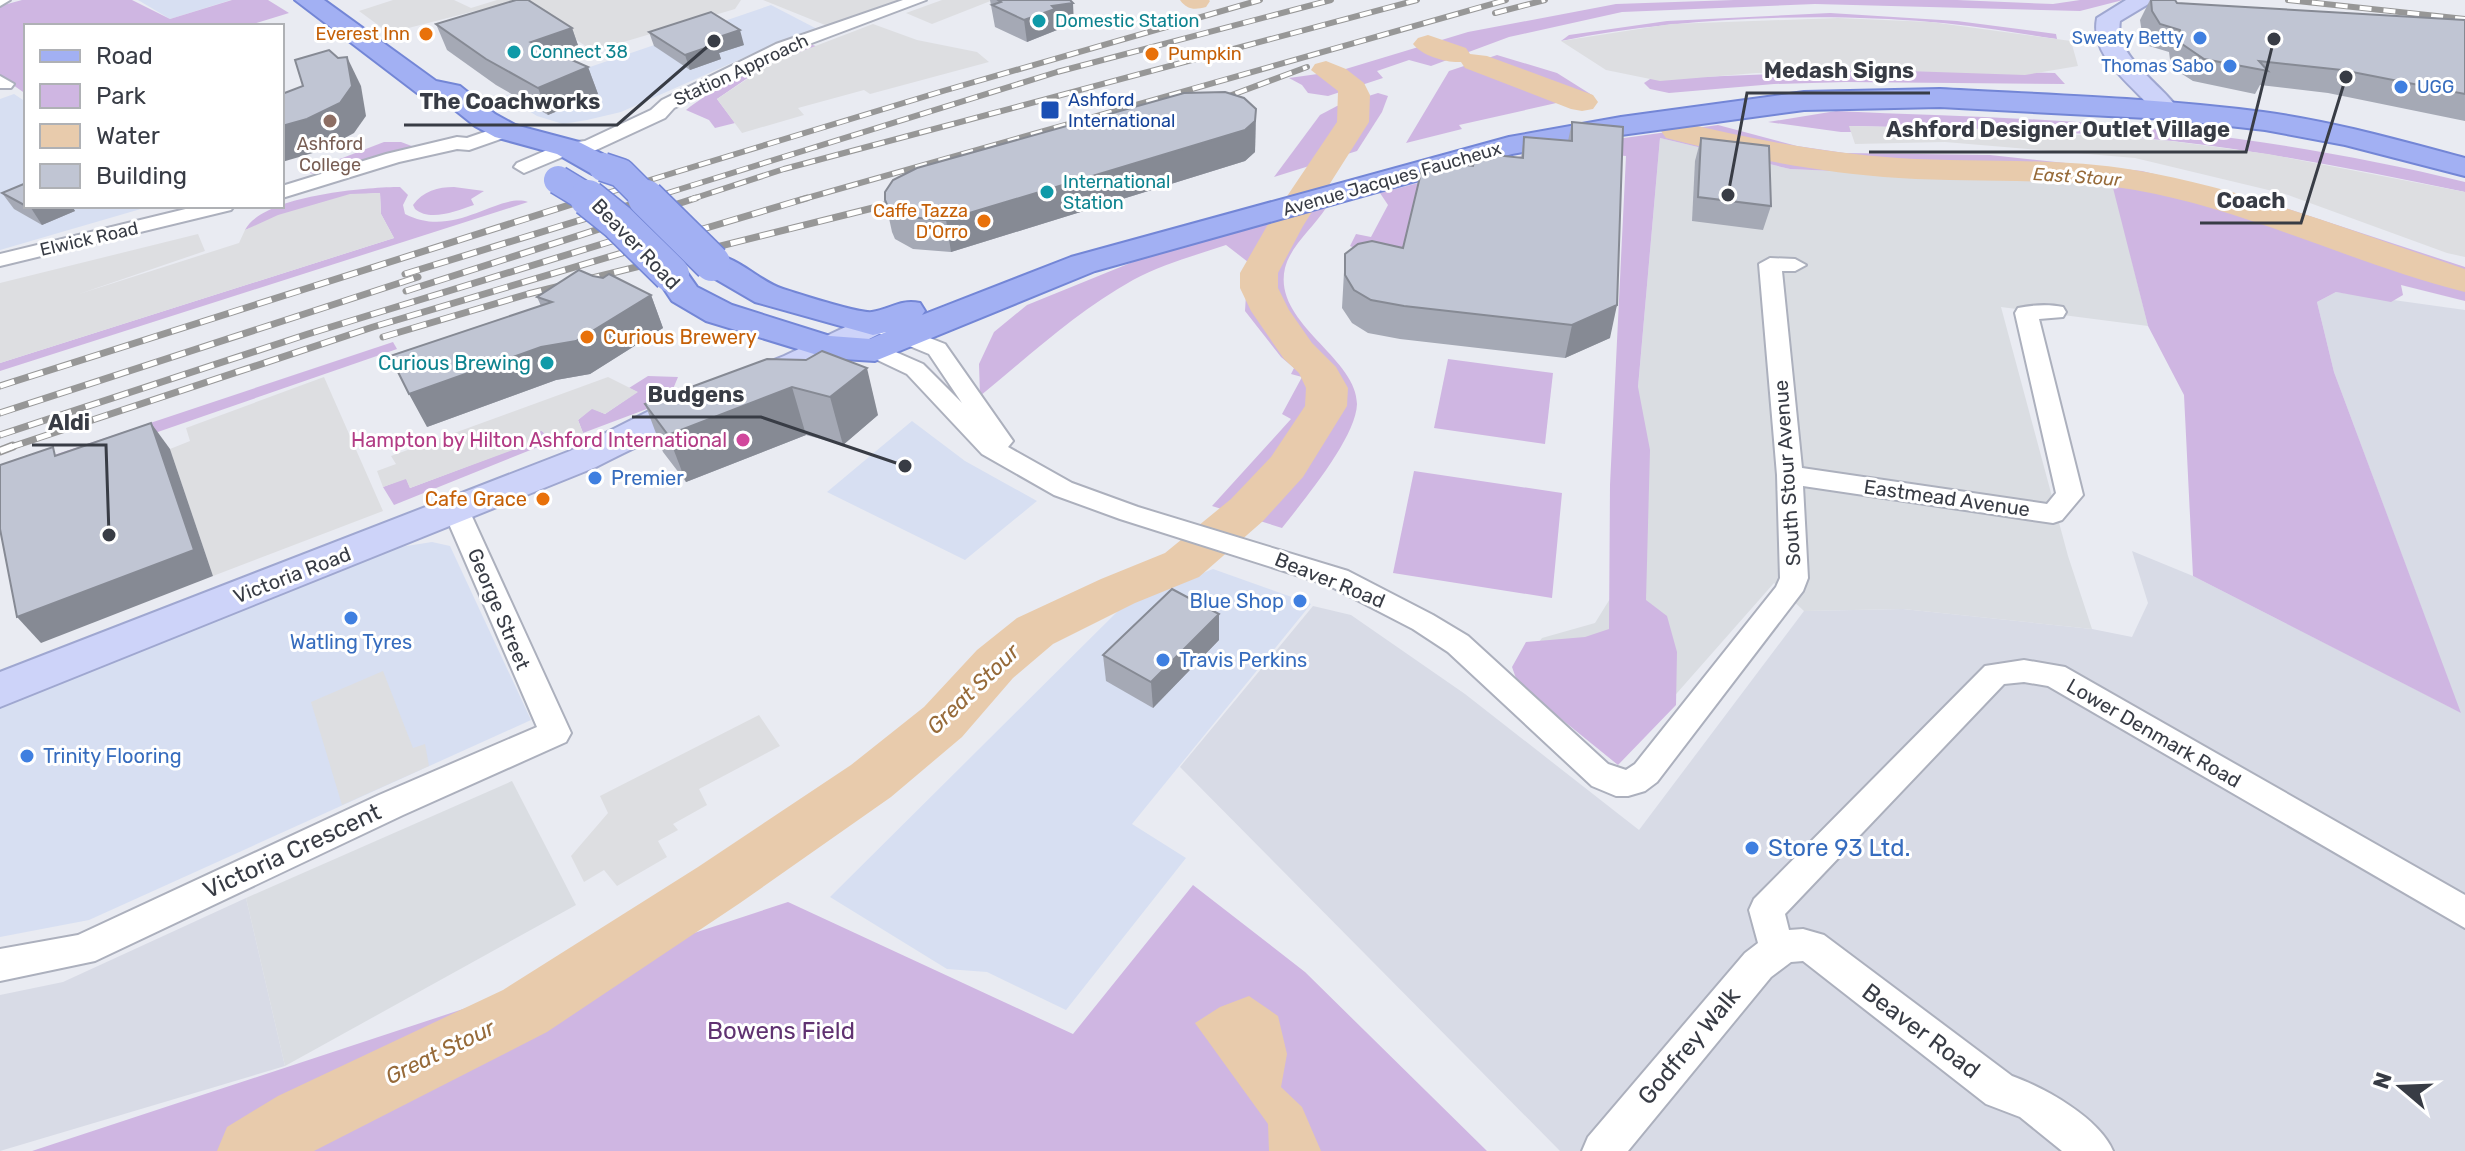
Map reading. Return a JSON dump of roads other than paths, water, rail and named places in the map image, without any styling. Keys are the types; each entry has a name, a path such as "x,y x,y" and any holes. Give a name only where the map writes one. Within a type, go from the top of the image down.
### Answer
{"main road":[{"path":"308,0 427,87 425,103 453,123 469,144"},
{"name":"Avenue Jacques Faucheux","path":"2055,90 2113,83 2129,72"},
{"name":"Avenue Jacques Faucheux","path":"1728,105 1769,90 1857,85 2055,90 2314,118 2465,154"},
{"name":"Beaver Road","path":"427,87 450,92 485,120 505,131 568,148 621,173 712,263 831,330"},
{"name":"Avenue Jacques Faucheux","path":"885,337 1083,264 1253,209 1396,168 1503,140 1728,105 1940,98 2162,103 2332,133 2465,167"},
{"path":"1728,105 1924,108 2110,119 2272,140 2465,179"},
{"name":"Beaver Road","path":"469,144 586,194 610,212 671,274 684,294 719,313 885,337"}],"street":[{"name":"Station Approach","path":"524,167 568,148 589,146 616,134 658,114 668,104 782,48 918,0"},
{"path":"2143,0 2109,18 2108,31 2111,44 2129,72 2162,103"},
{"path":"2108,31 2133,45 2165,79 2162,103"},
{"path":"284,191 457,154 469,144 505,131"},
{"name":"Elwick Road","path":"0,260 216,208"},
{"name":"South Stour Avenue","path":"1622,784 1636,782 1646,773 1789,591 1794,578 1790,475 1770,264 1795,265"},
{"name":"Eastmead Avenue","path":"1790,475 2053,514 2070,495 2026,313 2055,312"},
{"name":"Victoria Road","path":"0,690 583,459 831,330"},
{"name":"Victoria Road","path":"583,459 679,434 768,400 885,337"},
{"name":"Beaver Road","path":"885,337 937,349 997,439 1036,474"},
{"name":"Beaver Road","path":"885,337 991,448 1063,489 1119,510 1277,557 1369,592 1458,644 1597,773 1611,783 1622,784"},
{"name":"George Street","path":"456,510 542,708"},
{"name":"Lower Denmark Road","path":"1782,947 1774,939 1766,910 1996,674 2024,671 2054,675 2465,913"},
{"name":"Victoria Crescent","path":"0,965 82,950 391,805 555,733 542,708"},
{"name":"Beaver Road","path":"1782,947 1797,943 1811,946 2000,1091 2033,1103 2093,1151"},
{"name":"Godfrey Walk","path":"1602,1151 1758,965 1782,947"}],"water":[{"path":"1249,996 1278,1016 1287,1054 1281,1087 1302,1107 1321,1151 1269,1151 1268,1124 1195,1023 1220,1007"}],"waterway":[{"name":"East Stour","path":"1428,44 1456,54"},
{"name":"East Stour","path":"1476,62 1582,102"},
{"name":"Great Stour","path":"251,1151 302,1120 525,1011 719,885 871,781 943,722 995,664 1035,631 1118,591 1182,565 1247,510 1287,467 1326,406 1327,388 1316,367 1298,351 1270,311 1259,288 1259,273 1285,226 1353,122 1353,90 1326,70"},
{"name":"East Stour","path":"1677,131 1759,150 1842,163 1898,168 2075,173 2134,180 2260,211 2465,281"}],"railway":[{"path":"584,200 943,91 1260,0"},
{"path":"645,200 1057,72 1331,0"},
{"path":"689,200 784,169 1417,0"},
{"path":"806,198 1506,0"},
{"path":"1495,13 1545,0"},
{"path":"2288,0 2465,19"},
{"path":"1213,102 1307,67"},
{"path":"0,386 591,198"},
{"path":"405,274 652,198"},
{"path":"406,291 696,198"},
{"path":"8,448 373,327 806,198"},
{"path":"800,200 806,198"},
{"path":"383,337 528,294 909,199"},
{"path":"0,435 308,334 625,237"},
{"path":"0,413 418,277"},
{"path":"0,451 13,446"}],"place":[{"name":"Domestic Station","path":"1039,21"},
{"name":"Everest Inn","path":"426,34"},
{"name":"Sweaty Betty","path":"2200,38"},
{"name":"Ashford Designer Outlet Village","path":"2274,39"},
{"name":"The Coachworks","path":"714,41"},
{"name":"Connect 38","path":"514,52"},
{"name":"Pumpkin","path":"1152,54"},
{"name":"Thomas Sabo","path":"2230,66"},
{"name":"Coach","path":"2346,77"},
{"name":"UGG","path":"2401,87"},
{"name":"Ashford International","path":"1050,110"},
{"name":"Ashford College","path":"330,121"},
{"name":"International Station","path":"1047,192"},
{"name":"Medash Signs","path":"1728,195"},
{"name":"Caffe Tazza D'Orro","path":"984,221"},
{"name":"Curious Brewery","path":"587,337"},
{"name":"Curious Brewing","path":"547,363"},
{"name":"Hampton by Hilton Ashford International","path":"743,440"},
{"name":"Budgens","path":"905,466"},
{"name":"Premier","path":"595,478"},
{"name":"Cafe Grace","path":"543,499"},
{"name":"Aldi","path":"109,535"},
{"name":"Blue Shop","path":"1300,601"},
{"name":"Watling Tyres","path":"351,618"},
{"name":"Travis Perkins","path":"1163,660"},
{"name":"Trinity Flooring","path":"27,756"},
{"name":"Store 93 Ltd.","path":"1752,848"}],"park label":[{"name":"Bowens Field","path":"781,1031"}]}
